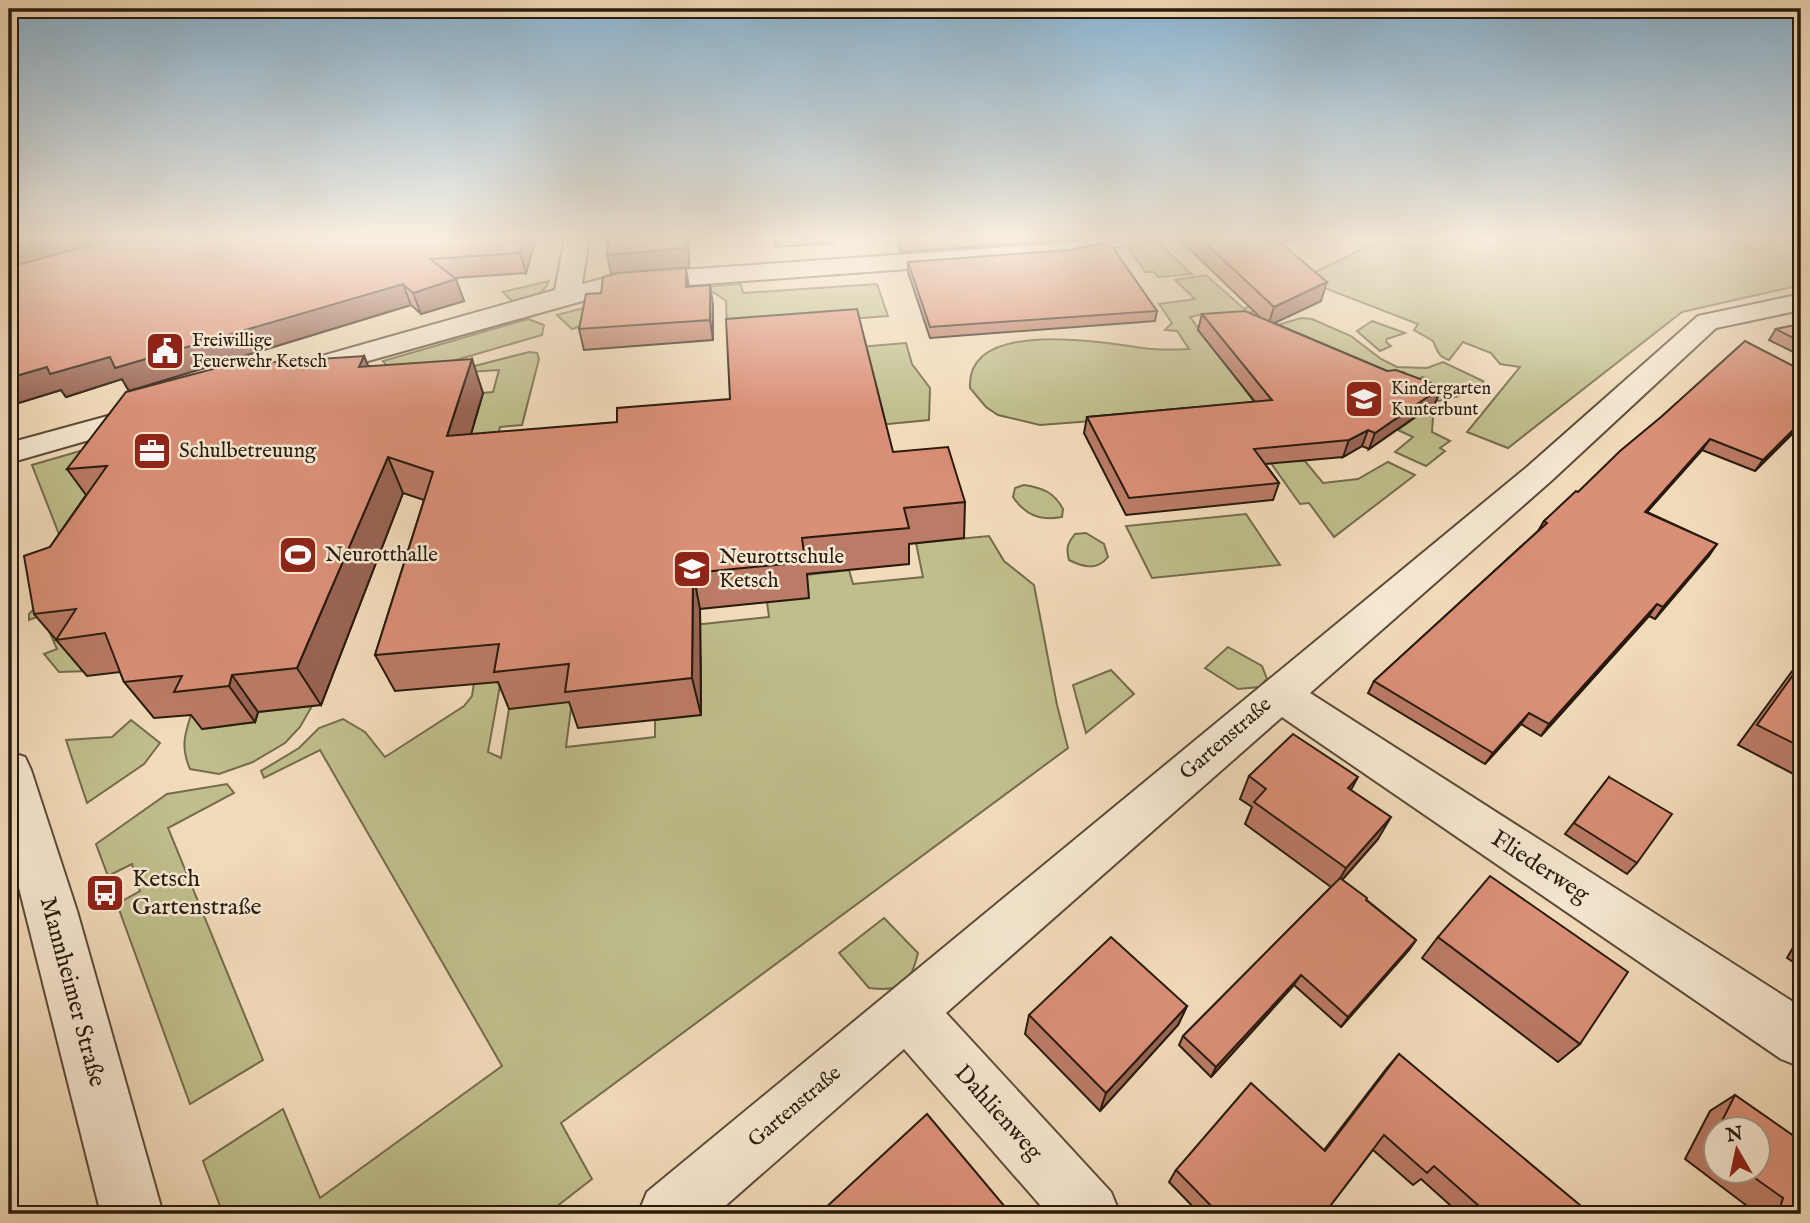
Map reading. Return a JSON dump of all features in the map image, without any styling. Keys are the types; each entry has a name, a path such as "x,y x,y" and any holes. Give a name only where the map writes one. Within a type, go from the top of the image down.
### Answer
{"street":[{"path":"272,379 567,295"},
{"name":"Gartenstraße","path":"668,1214 1539,474 1725,331 1801,302"},
{"path":"9,453 169,408"},
{"name":"Fliederweg","path":"1279,694 1801,1039"},
{"name":"Mannheimer Straße","path":"9,770 52,911 132,1214"},
{"name":"Dahlienweg","path":"907,1011 1089,1214"}],"shaded area":[{"path":"506,295 536,295 529,298 513,302"},
{"path":"644,295 681,295 572,329 557,315"},
{"path":"717,295 881,295 888,316 727,328 726,301"},
{"path":"1191,295 1228,295 1244,309 1271,295 1278,295 1246,314 1221,313 1190,317 1299,461 1305,461 1323,483 1358,479 1388,462 1415,475 1334,537 1309,503 1300,504 1263,452 1224,411 1040,425 998,415 986,407 970,388 974,366 988,352 1010,344 1064,339 1148,349 1189,349 1177,331 1165,330 1172,323 1159,304 1195,299"},
{"path":"1343,295 1757,295 1682,312 1508,448 1467,432 1520,367 1500,364 1491,353 1463,342 1449,360 1438,353 1433,341 1414,330 1418,324"},
{"path":"1301,318 1312,319 1351,336 1381,359 1397,367 1427,368 1443,362 1483,381 1484,384 1459,396 1439,401 1412,391 1427,378 1422,377 1415,384 1404,372 1379,373 1278,325"},
{"path":"528,319 544,325 542,335 439,365 391,371 383,361"},
{"path":"1372,321 1405,333 1387,339 1386,342 1391,346 1380,351 1357,331"},
{"path":"906,343 912,364 930,388 929,420 878,425 859,347"},
{"path":"529,352 537,353 539,359 522,425 500,427 491,463 454,490 483,393 493,392 499,370 459,370"},
{"path":"1423,412 1433,417 1432,432 1450,441 1440,448 1445,451 1426,466 1395,452 1413,437 1398,430"},
{"path":"80,451 132,452 78,583 32,465"},
{"path":"1024,485 1042,489 1052,495 1063,509 1062,517 1040,517 1023,508 1013,497 1015,488"},
{"path":"1246,514 1280,565 1152,578 1126,526"},
{"path":"1086,533 1104,544 1108,557 1095,566 1085,566 1069,560 1067,549 1070,541 1075,534"},
{"path":"989,536 1004,561 1034,585 1068,748 561,1123 592,1179 547,1214 223,1214 203,1161 283,1109 320,1198 502,1066 320,750 264,778 261,771 299,748 319,728 343,719 365,732 385,757 464,706 472,696 474,683 501,680 488,752 501,758 509,709 572,701 566,747 655,737 655,720 701,714 701,659 689,622 703,624 769,617 767,602 806,575 849,570 853,584 923,577 916,543"},
{"path":"35,608 107,645 90,671 59,672 44,654 57,649 42,615 29,620 29,614"},
{"path":"1228,647 1262,666 1267,679 1260,687 1238,689 1205,668"},
{"path":"1111,670 1134,694 1086,733 1073,685"},
{"path":"312,706 300,727 285,743 253,762 219,774 190,769 184,742 191,715 209,713 203,729 255,722 258,712"},
{"path":"131,720 160,743 144,764 87,803 66,740 112,737"},
{"path":"227,784 234,793 168,828 263,1060 190,1104 117,904 140,891 132,864 108,876 96,844 167,794"},
{"path":"884,918 918,953 912,973 903,984 889,989 869,988 839,953"}],"building":[{"path":"9,295 365,295 115,368 110,357 50,374 47,367 9,378"},
{"path":"586,295 710,295 710,320 579,329"},
{"path":"919,295 1146,295 1157,311 930,327"},
{"path":"1261,295 1299,295 1274,307"},
{"path":"857,309 893,452 948,447 965,502 904,508 909,528 802,538 805,562 693,573 692,678 565,692 569,664 494,672 499,644 375,655 433,472 388,457 297,668 232,675 229,686 174,692 182,676 124,682 105,633 56,640 76,609 34,614 24,556 50,547 107,466 67,469 126,392 228,365 364,356 359,367 472,359 447,436 617,422 617,408 730,399 726,319"},
{"path":"1245,311 1387,371 1396,370 1442,387 1375,433 1368,430 1349,440 1254,449 1279,483 1129,498 1087,417 1272,400 1202,314"},
{"path":"1801,324 1801,342 1776,329"},
{"path":"1745,341 1801,369 1801,422 1763,460 1710,439 1645,512 1717,544 1663,607 1657,604 1549,724 1529,713 1493,753 1374,681 1547,523 1544,521 1576,491"},
{"path":"1801,664 1801,747 1757,725"},
{"path":"1293,734 1358,777 1348,788 1391,817 1346,868 1254,802 1266,789 1249,776"},
{"path":"1609,777 1672,814 1637,863 1574,823"},
{"path":"1490,876 1628,972 1580,1044 1438,937"},
{"path":"1340,878 1416,940 1348,1017 1301,975 1216,1067 1183,1036"},
{"path":"1111,937 1187,1006 1106,1093 1029,1015"},
{"path":"1399,1054 1587,1211 1585,1214 1488,1214 1434,1166 1427,1173 1384,1135 1324,1214 1219,1214 1176,1170 1251,1083 1325,1151"},
{"path":"1735,1095 1762,1114 1726,1114"},
{"path":"927,1114 1011,1214 822,1214 821,1212"},
{"path":"1772,1121 1801,1141 1801,1214 1784,1214 1779,1211 1783,1198 1763,1184 1772,1184"}],"place":[{"name":"Freiwillige Feuerwehr Ketsch","path":"165,351"},
{"name":"Kindergarten Kunterbunt","path":"1364,399"},
{"name":"Schulbetreuung","path":"152,451"},
{"name":"Neurotthalle","path":"298,555"},
{"name":"Neurottschule Ketsch","path":"692,569"},
{"name":"Ketsch Gartenstraße","path":"105,893"}]}
